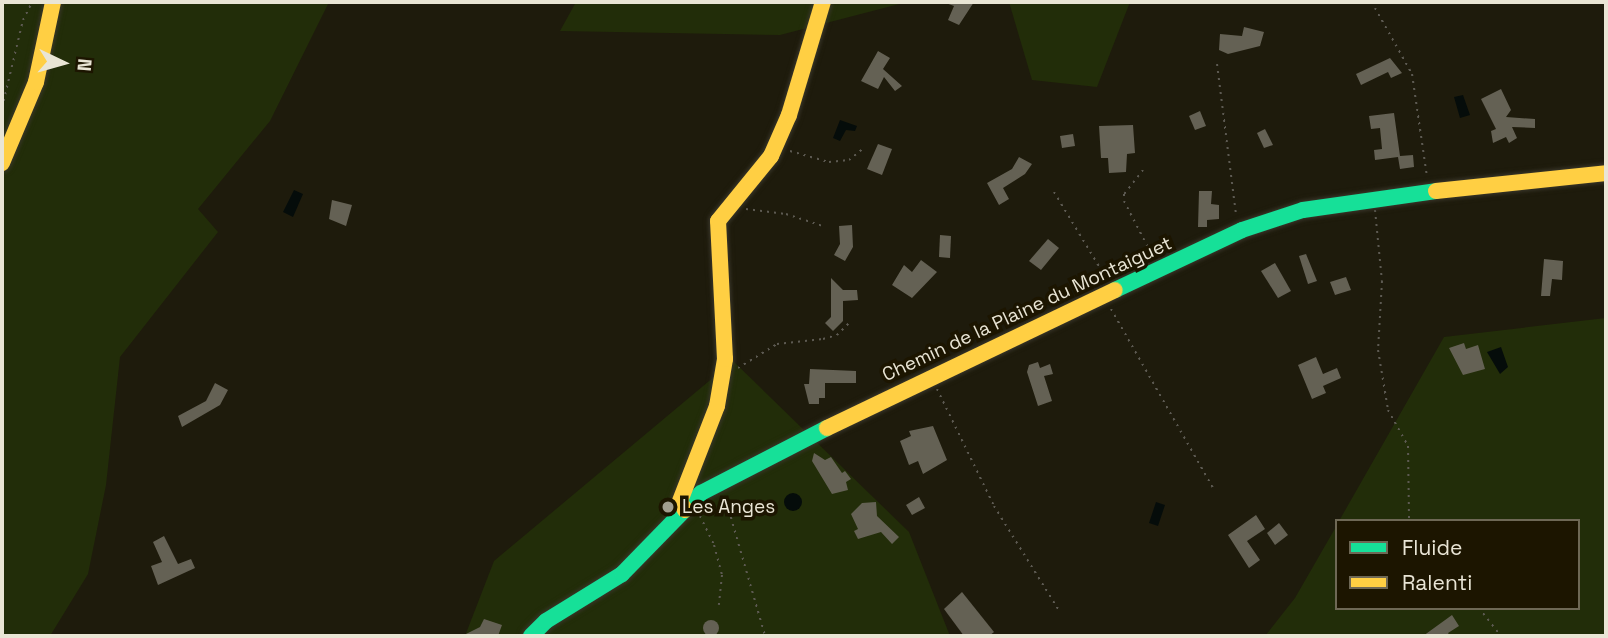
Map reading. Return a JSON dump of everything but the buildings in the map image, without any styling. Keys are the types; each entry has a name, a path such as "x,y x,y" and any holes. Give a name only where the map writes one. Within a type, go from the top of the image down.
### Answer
{"street":[{"path":"2,163 36,82 54,2"},
{"path":"687,507 680,501 717,406 724,368 715,235 727,209 774,148 810,52 823,2"},
{"name":"Chemin de la Plaine du Montaiguet","path":"531,636 546,621 622,574 687,507 720,483 1239,231 1303,210 1374,197 1606,173"}],"path":[{"path":"2,108 23,19 32,2"},
{"path":"1375,8 1412,74 1425,145 1427,191"},
{"path":"1217,64 1239,231"},
{"path":"774,148 829,162 849,160 864,148"},
{"path":"1143,170 1124,194 1157,271"},
{"path":"1054,192 1100,268 1104,297 1213,488"},
{"path":"1374,197 1382,281 1380,360 1388,410 1408,446 1409,519"},
{"path":"727,209 786,214 824,226"},
{"path":"724,368 748,366 790,340 837,335 849,323"},
{"path":"932,378 994,506 1060,612"},
{"path":"720,483 765,636"},
{"path":"687,507 706,524 715,545 722,575 719,605"},
{"path":"1481,610 1501,636"}],"green space":[{"path":"2,2 329,2 270,121 198,209 218,232 120,357 106,485 88,574 50,636 2,636"},
{"path":"576,2 907,2 780,35 560,31"},
{"path":"1009,2 1130,2 1097,87 1032,80"},
{"path":"1606,318 1606,636 1265,636 1295,598 1335,528 1335,610 1580,610 1580,519 1340,519 1444,337"},
{"path":"733,361 909,532 950,636 465,636 494,561"}],"shaded area":[{"path":"1463,95 1470,115 1460,118 1454,97"},
{"path":"840,120 857,126 855,131 846,130 840,141 833,138"},
{"path":"294,190 303,194 293,217 283,212"},
{"path":"1501,347 1508,367 1500,374 1487,352"},
{"path":"793,493 799,496 802,502 799,508 793,511 787,508 784,502 787,496"},
{"path":"1156,502 1165,505 1158,526 1149,523"}],"traffic: fast":[{"path":"1115,290 1242,230 1303,210 1436,191"},
{"path":"531,636 546,621 622,574 701,493 827,428"}],"traffic: slow":[{"path":"2,163 36,82 53,2"},
{"path":"685,510 680,501 717,406 725,359 718,221 771,156 789,115 823,2"},
{"path":"1436,191 1606,173"},
{"path":"827,428 1115,290"}],"place":[{"name":"Les Anges","path":"668,507"}]}
